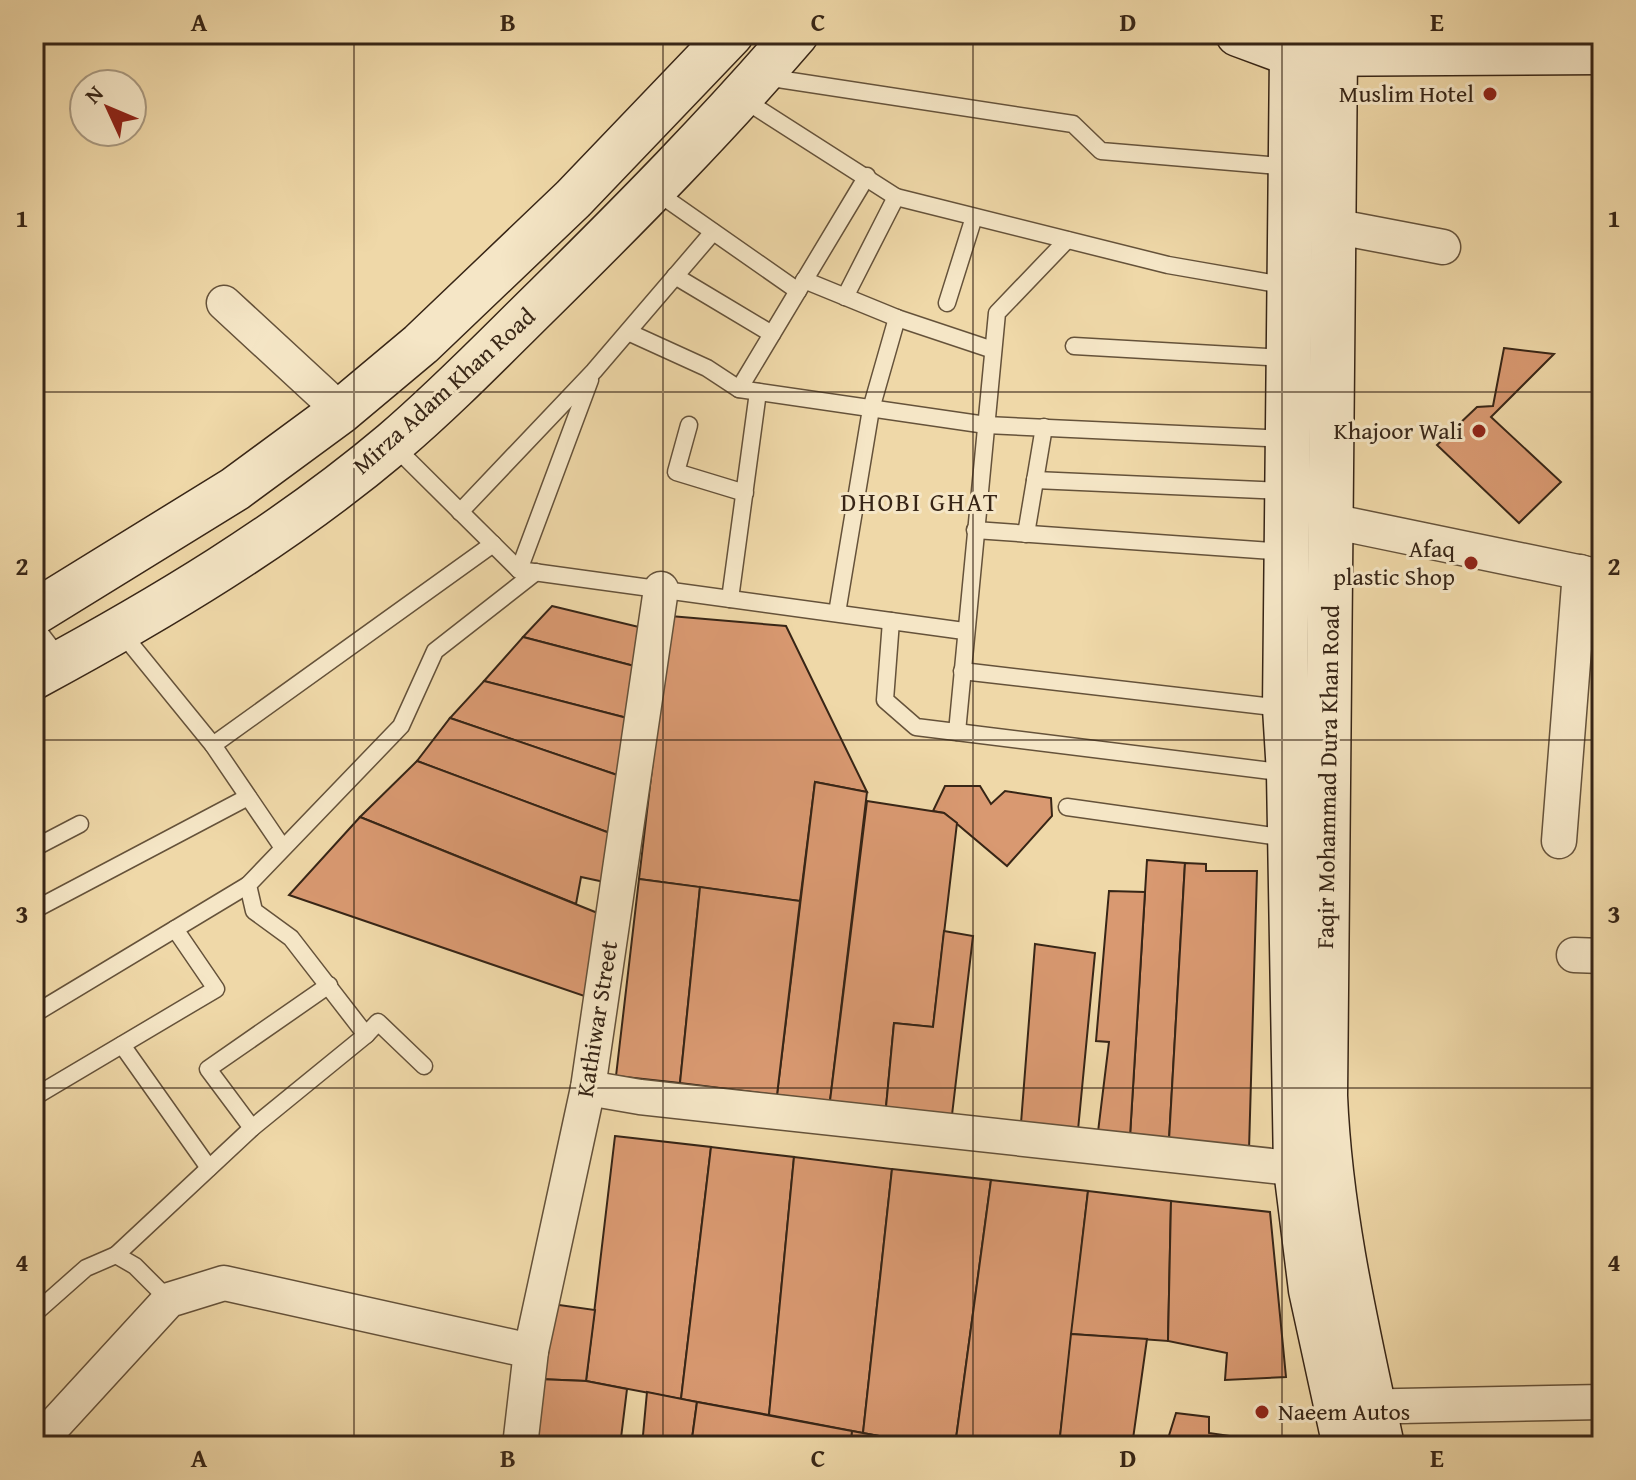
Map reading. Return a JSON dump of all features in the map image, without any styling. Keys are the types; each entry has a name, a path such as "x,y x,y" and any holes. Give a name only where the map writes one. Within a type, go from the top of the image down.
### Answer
{"main road":[{"name":"Mirza Adam Khan Road","path":"34,613 235,489 341,411 421,344 573,199 731,34"},
{"name":"Mirza Adam Khan Road","path":"41,661 120,630 231,562 392,444 654,190 796,34"},
{"path":"1268,42 1353,47 1554,43 1602,52"},
{"name":"Faqir Mohammad Dura Khan Road","path":"1268,42 1292,167 1287,358 1289,491 1285,708 1289,838 1313,1171 1311,1290 1359,1426"},
{"name":"Faqir Mohammad Dura Khan Road","path":"1313,1171 1325,1080 1333,226 1353,47"}],"street":[{"path":"1333,226 1443,247"},
{"path":"224,303 341,411"},
{"path":"1331,521 1591,574 1559,841"},
{"name":"Kathiwar Street","path":"520,1446 531,1351 588,1088 661,589"},
{"path":"588,1088 655,1099 1313,1171"},
{"path":"35,1446 169,1300 224,1283 531,1351"},
{"path":"1359,1426 1602,1402"}],"lane":[{"path":"750,87 1073,124 1101,151 1292,167"},
{"path":"750,87 896,197 1168,265 1290,286"},
{"path":"739,389 867,176"},
{"path":"654,190 713,232 801,286 845,297 993,350"},
{"path":"845,297 896,197"},
{"path":"947,303 974,217"},
{"path":"460,512 594,371 713,232"},
{"path":"957,732 964,631 997,313 1067,240"},
{"path":"675,276 772,334"},
{"path":"837,613 871,409 897,318"},
{"path":"628,332 707,368 739,389 986,425 1289,439"},
{"path":"1074,346 1287,358"},
{"path":"34,1014 248,885 401,726 435,651 527,571 594,371"},
{"path":"730,599 758,392"},
{"path":"689,425 676,472 745,493"},
{"path":"1026,534 1044,427"},
{"path":"392,444 493,544 527,571 964,631"},
{"path":"1035,480 1289,491"},
{"path":"975,530 1287,552"},
{"path":"213,745 493,544"},
{"path":"891,621 885,700 916,727 1289,773"},
{"path":"120,630 213,745 283,848"},
{"path":"962,671 1285,708"},
{"path":"34,910 248,797"},
{"path":"1067,807 1289,838"},
{"path":"34,848 80,824"},
{"path":"248,885 254,911 291,938 366,1035"},
{"path":"34,1097 216,989 175,929"},
{"path":"252,1128 208,1069 329,985"},
{"path":"34,1314 86,1268 116,1255 252,1128 378,1022 424,1066"},
{"path":"122,1045 209,1168"},
{"path":"116,1255 135,1266 169,1300"}],"building":[{"name":"Khajoor Wali","path":"1504,348 1554,354 1491,417 1561,482 1519,523 1437,445 1477,407 1493,406"},
{"path":"552,606 643,628 638,667 523,637"},
{"path":"670,616 786,626 867,792 815,782 800,901 639,879"},
{"path":"523,637 638,667 631,719 484,681"},
{"path":"484,681 631,719 623,777 450,718"},
{"path":"450,718 623,777 615,835 417,761"},
{"path":"417,761 615,835 609,883 581,877 576,904 360,817"},
{"path":"815,782 867,792 830,1101 777,1095"},
{"path":"945,786 980,786 991,804 1005,791 1051,798 1052,816 1007,866 944,813 933,811"},
{"path":"867,801 944,813 957,823 933,1027 894,1023 886,1107 830,1101"},
{"path":"360,817 605,916 593,999 289,895"},
{"path":"1147,860 1185,863 1169,1140 1130,1136"},
{"path":"1185,863 1206,864 1206,871 1257,871 1249,1150 1169,1140"},
{"path":"639,879 700,887 680,1083 616,1076"},
{"path":"700,887 800,901 777,1095 680,1083"},
{"path":"1109,891 1145,892 1130,1136 1098,1132 1109,1042 1096,1041"},
{"path":"944,931 973,936 952,1115 886,1107 894,1023 933,1027"},
{"path":"1035,944 1095,953 1078,1130 1021,1123"},
{"path":"615,1136 711,1147 681,1399 586,1381"},
{"path":"711,1147 794,1157 769,1415 681,1399"},
{"path":"794,1157 892,1169 863,1433 769,1415"},
{"path":"892,1169 991,1180 955,1446 933,1446 863,1433"},
{"path":"991,1180 1088,1191 1059,1446 955,1446"},
{"path":"1088,1191 1171,1201 1168,1341 1071,1334"},
{"path":"1171,1201 1270,1212 1286,1377 1225,1380 1227,1353 1168,1341"},
{"path":"552,1304 595,1310 586,1381 538,1379"},
{"path":"1071,1334 1147,1339 1132,1446 1059,1446"},
{"path":"538,1379 586,1381 627,1389 620,1446 530,1446"},
{"path":"647,1392 697,1402 691,1446 642,1446"},
{"path":"697,1402 852,1431 851,1446 691,1446"},
{"path":"1176,1413 1209,1417 1209,1433 1265,1441 1265,1446 1132,1446 1134,1438 1166,1445"},
{"path":"852,1431 928,1445 928,1446 851,1446"}],"place":[{"name":"Muslim Hotel","path":"1490,94"},
{"name":"Khajoor Wali","path":"1479,431"},
{"name":"Afaq plastic Shop","path":"1471,563"},
{"name":"Naeem Autos","path":"1262,1412"}],"district":[{"name":"DHOBI GHAT","path":"920,502"}]}
